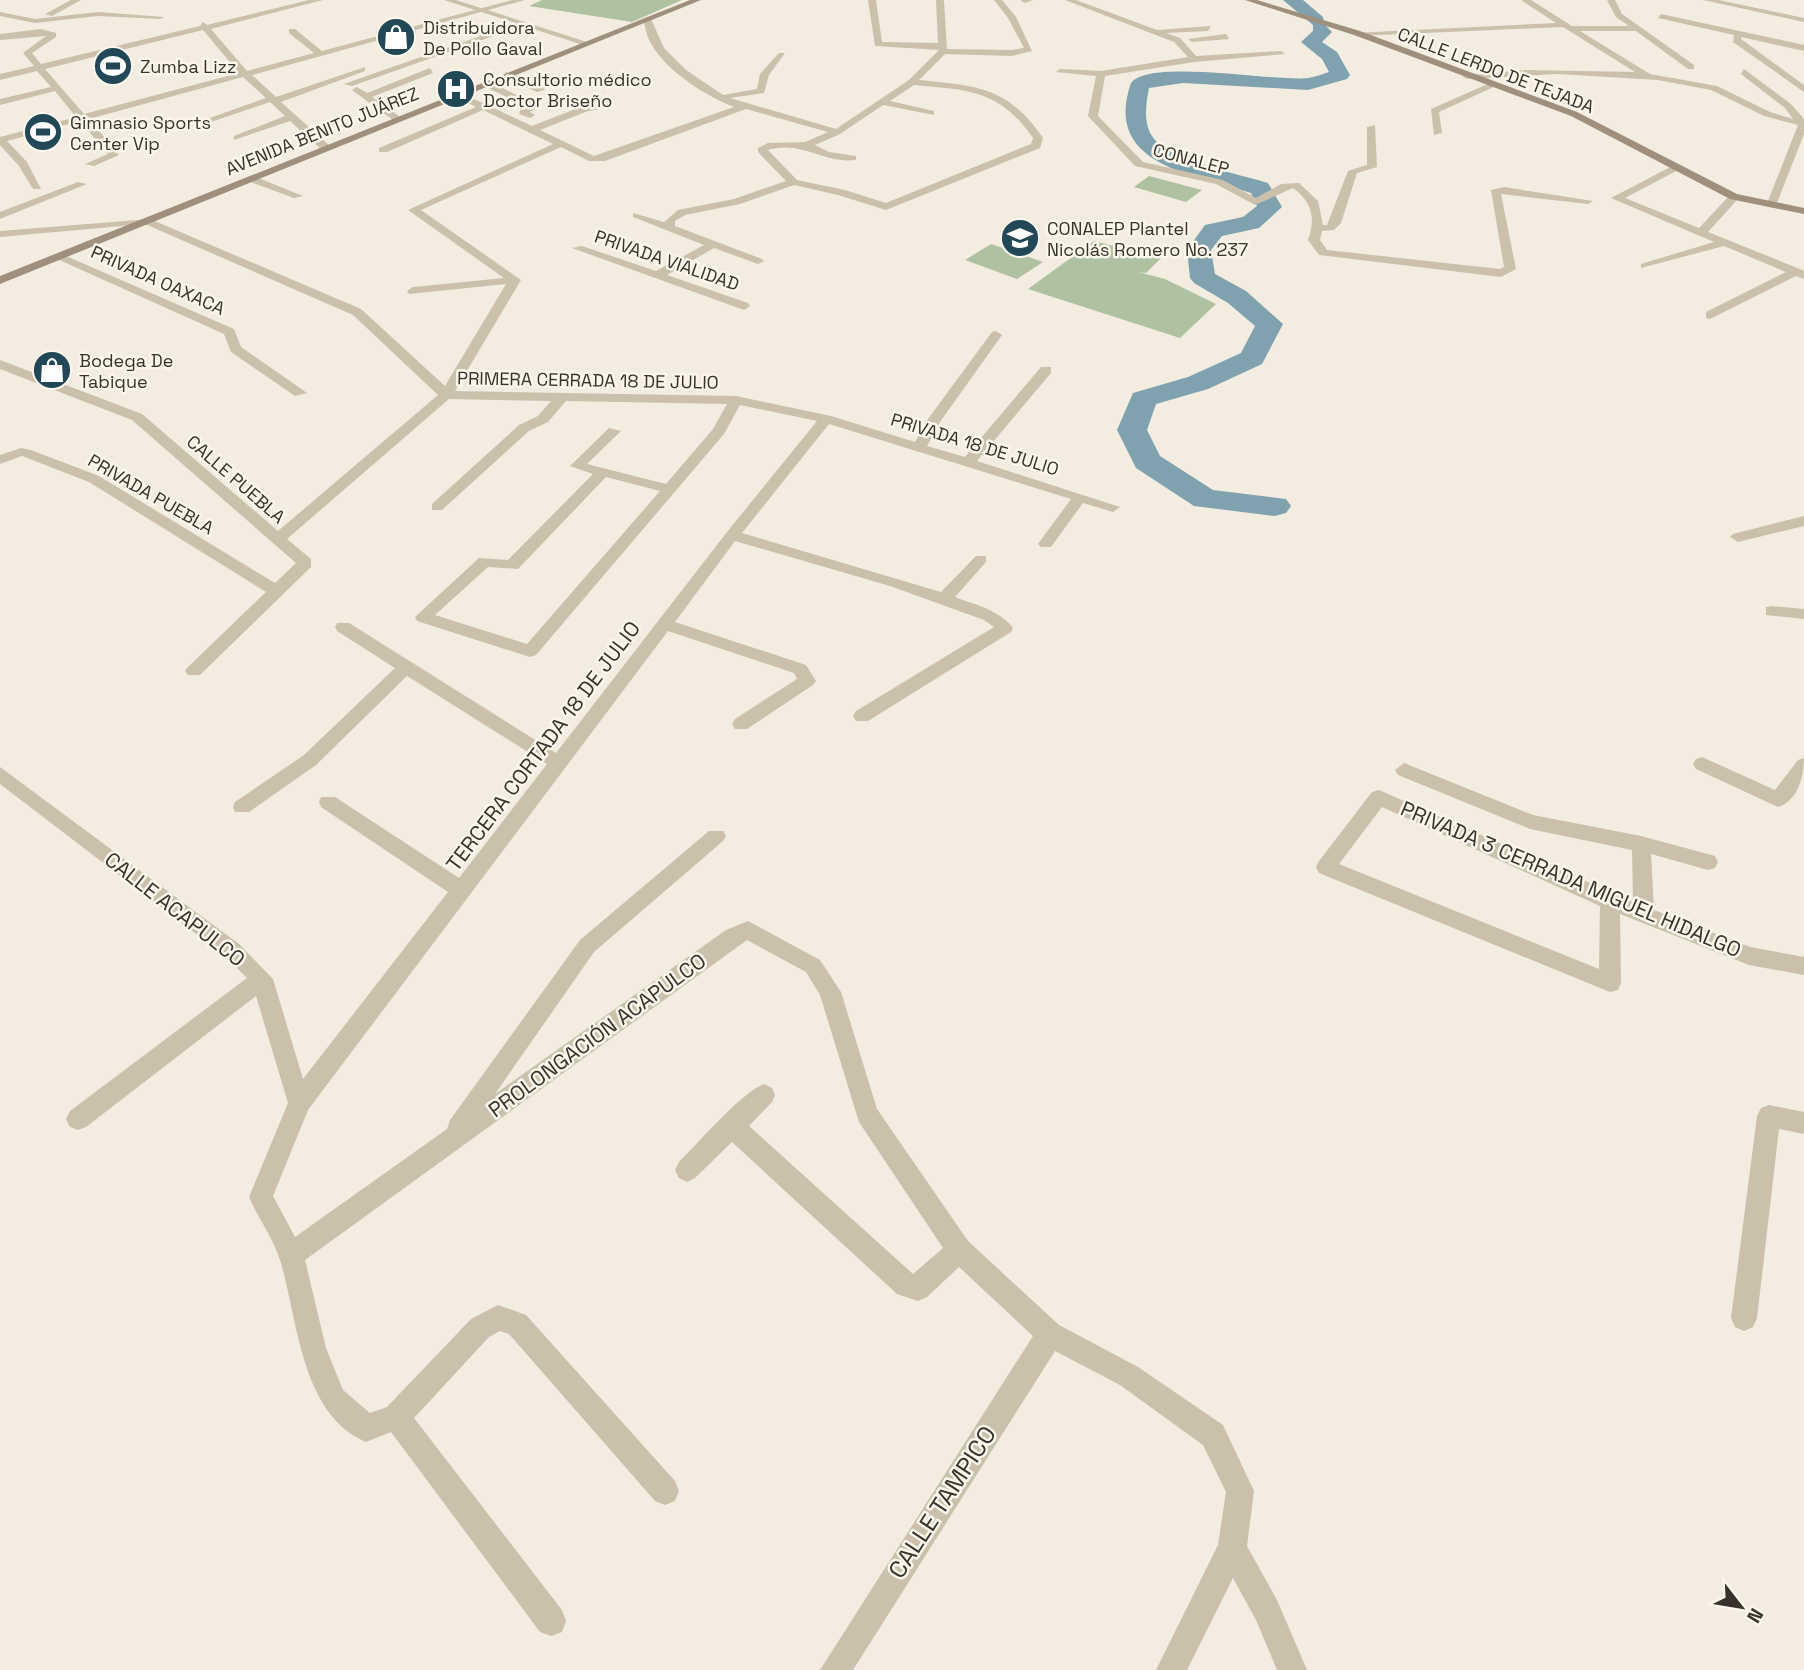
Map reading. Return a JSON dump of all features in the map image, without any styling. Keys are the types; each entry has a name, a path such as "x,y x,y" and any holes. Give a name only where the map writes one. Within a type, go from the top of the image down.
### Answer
{"main road":[{"name":"AVENIDA BENITO JUÁREZ","path":"0,280 396,118 697,0"},
{"name":"CALLE LERDO DE TEJADA","path":"1249,0 1357,33 1574,114 1734,197 1804,211"}],"street":[{"path":"0,36 77,0"},
{"path":"0,77 319,0"},
{"path":"448,0 586,43"},
{"path":"37,187 23,164 1,140 521,0"},
{"path":"872,0 878,44 1012,53 1029,49 998,0"},
{"path":"793,183 763,147 807,145 837,132 885,103 912,82 943,48 940,0"},
{"path":"1069,0 1177,40 1226,37"},
{"path":"1525,0 1650,78"},
{"path":"1611,0 1619,15 1691,67"},
{"path":"1707,0 1804,20"},
{"path":"62,8 88,2"},
{"path":"0,14 35,21 98,14 160,17"},
{"path":"1661,16 1804,48"},
{"path":"647,19 655,42 692,79 719,97 742,107"},
{"path":"396,118 349,84 524,24"},
{"path":"203,26 244,74 326,148"},
{"path":"1357,33 1566,27 1638,29"},
{"path":"307,28 292,31 320,53"},
{"path":"1152,32 1208,28"},
{"path":"0,36 29,32 53,35 27,53 114,155 90,164"},
{"path":"1738,34 1736,40 1804,89"},
{"path":"1177,40 1194,59"},
{"path":"123,46 131,54"},
{"path":"1060,72 1101,74 1194,59 1281,54"},
{"path":"719,97 761,92 765,74 782,55"},
{"path":"199,125 383,61"},
{"path":"1772,67 1793,69"},
{"path":"366,96 430,71"},
{"path":"1467,76 1510,71 1650,78 1712,88 1737,96 1766,114 1803,124"},
{"path":"1744,72 1788,106 1803,124"},
{"name":"CONALEP","path":"1101,74 1094,116 1139,164 1219,181 1255,202 1289,184 1297,186 1310,196 1318,208 1318,228 1314,240 1323,253 1500,273 1510,269 1495,192 1504,190 1588,201"},
{"path":"506,75 535,84"},
{"path":"669,228 670,220 682,212 736,202 793,183 841,192 886,207 893,206 1036,146 1038,138 1026,120 990,94 980,89 912,82"},
{"path":"485,83 530,105 527,107 531,108 523,112 530,115"},
{"path":"1437,133 1434,111 1493,85"},
{"path":"0,102 56,88"},
{"path":"457,94 558,145 593,159 605,158 749,106 837,132"},
{"path":"885,103 931,113"},
{"path":"406,158 383,150 483,107"},
{"path":"531,130 586,107 598,107"},
{"path":"237,138 292,117"},
{"path":"1771,206 1803,124"},
{"path":"1318,228 1330,228 1335,223 1353,171 1372,167 1372,127"},
{"path":"515,280 413,210 558,145"},
{"path":"807,145 827,155 852,158"},
{"path":"1676,167 1616,198 1800,273"},
{"path":"252,179 298,196"},
{"path":"0,216 82,184"},
{"path":"1703,232 1734,197"},
{"name":"PRIVADA VIALIDAD","path":"637,215 712,246 758,261"},
{"path":"0,234 146,221"},
{"name":"PRIMERA CERRADA 18 DE JULIO","path":"146,221 357,313 446,395 736,400 826,419"},
{"path":"1645,266 1726,242"},
{"path":"658,275 712,246"},
{"name":"PRIVADA VIALIDAD","path":"578,248 744,306"},
{"name":"PRIVADA OAXACA","path":"59,256 230,332 235,349 300,393"},
{"path":"1710,315 1800,273"},
{"path":"413,291 515,280"},
{"path":"277,540 446,395 515,280"},
{"path":"919,448 933,422 996,335"},
{"name":"CALLE PUEBLA","path":"0,364 137,417 305,563 194,671"},
{"path":"968,462 1046,370"},
{"path":"437,508 524,428 543,419 562,397"},
{"path":"603,472 512,565 485,562 422,617 530,651 719,431 736,400"},
{"name":"PRIVADA 18 DE JULIO","path":"826,419 1113,507"},
{"name":"TERCERA CORTADA 18 DE JULIO","path":"299,1103 732,535 826,419"},
{"path":"614,430 576,466 670,489"},
{"name":"PRIVADA PUEBLA","path":"0,460 21,452 31,454 94,479 276,591"},
{"path":"1046,544 1080,497"},
{"path":"1738,537 1804,521"},
{"path":"732,535 896,582 990,616 1005,628 862,716"},
{"path":"944,599 981,559"},
{"path":"1772,611 1804,614"},
{"path":"664,624 800,669 807,681 741,724"},
{"path":"343,628 560,764"},
{"path":"242,807 310,760 406,667"},
{"path":"1702,764 1778,800 1804,765"},
{"path":"1404,770 1530,822 1641,844 1707,862"},
{"name":"CALLE ACAPULCO","path":"0,774 232,950 262,979 299,1103"},
{"name":"PRIVADA 3 CERRADA MIGUEL HIDALGO","path":"1610,901 1610,983 1326,867 1379,797 1610,901 1749,956 1804,966"},
{"path":"328,802 462,891"},
{"path":"291,1255 447,1143 587,946 716,836"},
{"path":"1641,844 1644,913"},
{"name":"PROLONGACIÓN ACAPULCO","path":"447,1143 733,936 748,930 813,966 830,992 867,1114 959,1251"},
{"path":"78,1119 262,979"},
{"path":"687,1170 764,1095"},
{"path":"299,1103 261,1197 291,1255 313,1348 334,1399 366,1428 396,1417 480,1328 498,1318 517,1324 665,1491"},
{"path":"1744,1318 1769,1116 1804,1123"},
{"path":"731,1125 906,1285 918,1287 959,1251 1050,1334 1129,1376 1213,1436 1240,1491 1232,1548 1171,1670"},
{"name":"CALLE TAMPICO","path":"835,1670 1050,1334"},
{"path":"396,1417 551,1621"},
{"path":"1232,1548 1267,1610 1292,1670"}],"green space":[{"path":"542,0 682,0 632,22 529,6"},
{"path":"1149,176 1202,190 1186,202 1134,187"},
{"path":"1094,241 1161,258 1146,273 1138,272 1165,279 1216,304 1180,338 1028,289"},
{"path":"991,244 1043,262 1017,279 965,260"}],"waterway":[{"path":"1292,0 1317,21"},
{"path":"1264,195 1260,188 1185,165 1147,145 1137,123 1136,106 1141,83 1183,77 1308,84 1340,75 1330,56 1310,42 1323,32 1320,28"},
{"path":"1265,198 1270,207 1251,223 1214,230 1199,250 1203,278 1237,297 1269,324 1252,358 1198,383 1143,399 1132,430 1147,461 1205,499 1275,506"}],"place":[{"name":"Distribuidora De Pollo Gaval","path":"396,37"},
{"name":"Zumba Lizz","path":"113,66"},
{"name":"Consultorio médico Doctor Briseño","path":"456,89"},
{"name":"Gimnasio Sports Center Vip","path":"43,132"},
{"name":"CONALEP Plantel Nicolás Romero No. 237","path":"1020,238"},
{"name":"Bodega De Tabique","path":"52,370"}]}
